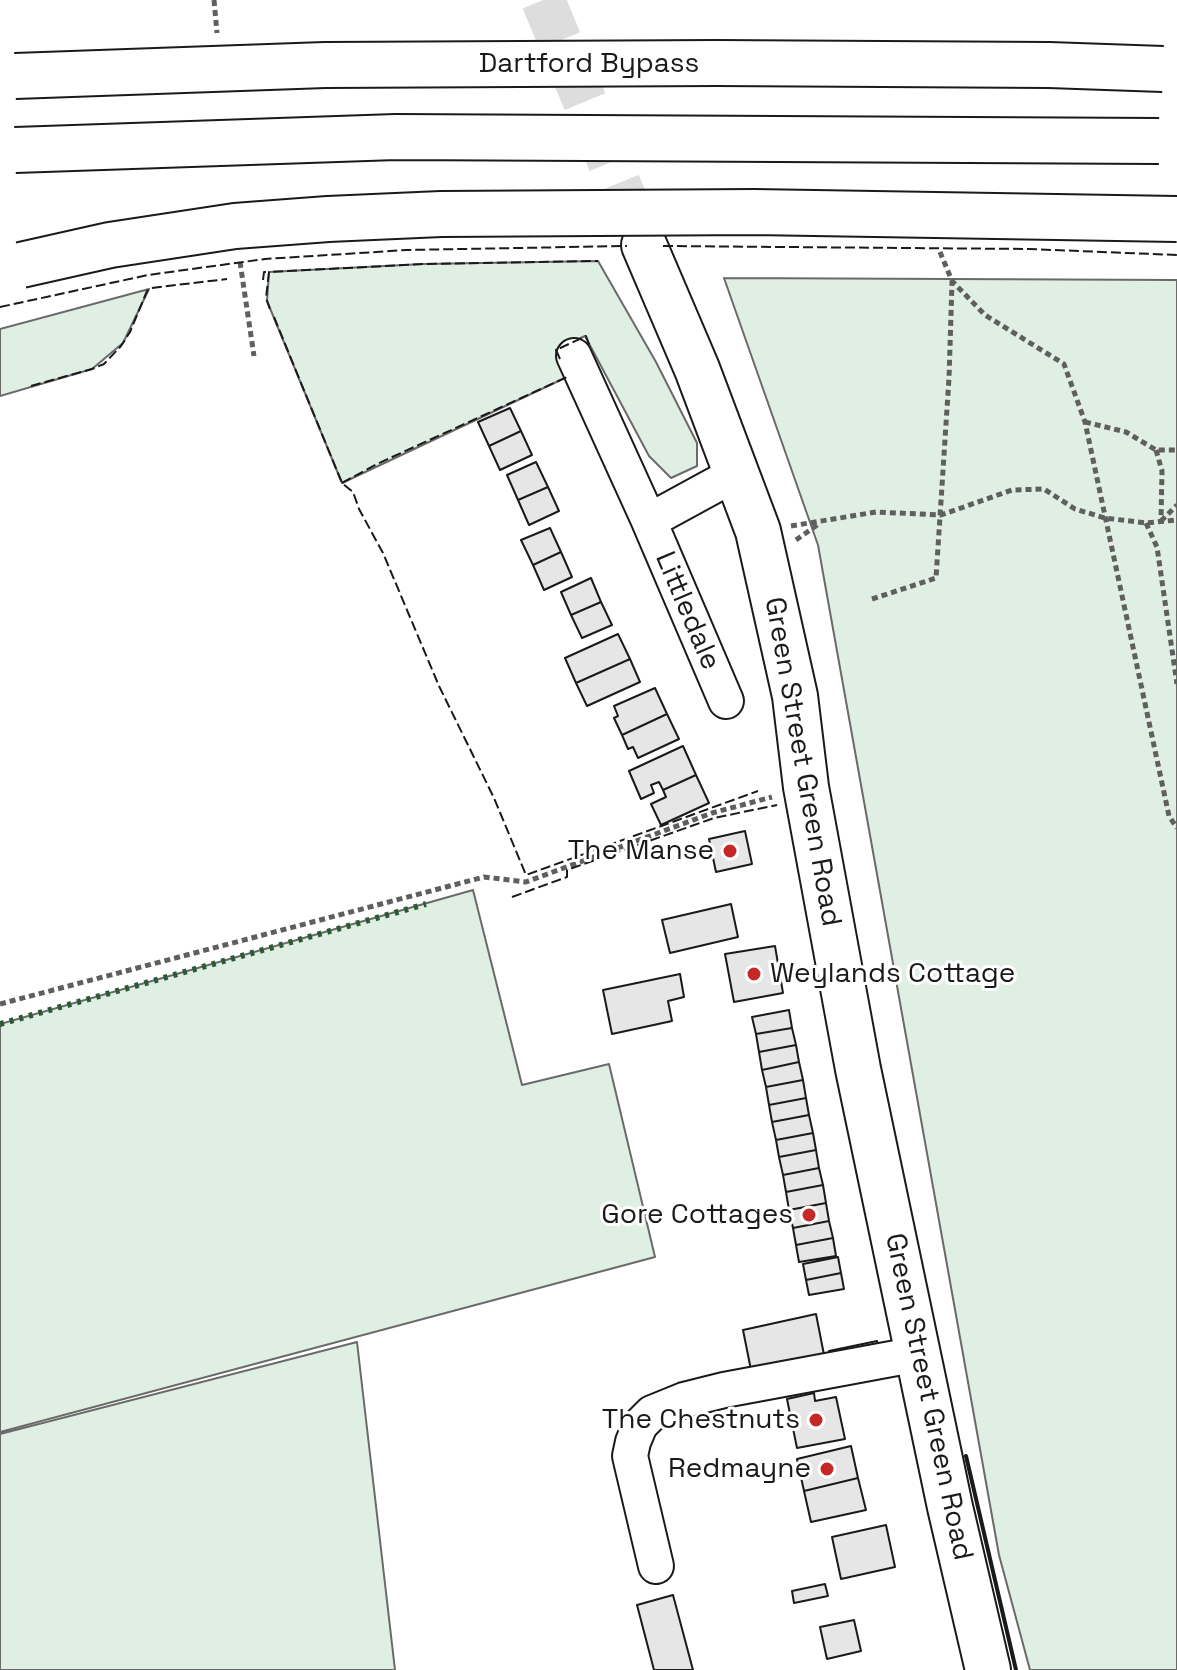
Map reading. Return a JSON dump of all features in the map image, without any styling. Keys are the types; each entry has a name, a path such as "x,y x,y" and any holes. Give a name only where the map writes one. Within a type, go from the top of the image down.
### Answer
{"main road":[{"name":"Dartford Bypass","path":"15,76 325,65 1049,65 1163,69"},
{"path":"15,150 396,137 1159,141"},
{"path":"21,265 110,245 235,226 356,217 754,212 1177,219"},
{"name":"Green Street Green Road","path":"644,245 697,369 758,531 795,696 806,787 858,1069 950,1507 988,1670"}],"street":[{"name":"Littledale","path":"574,356 726,701"},
{"name":"Littledale","path":"649,521 737,473"},
{"path":"656,1566 630,1456 640,1425 652,1413 684,1400 724,1390 918,1354"}],"path":[{"path":"940,255 952,281 985,315 1064,364 1085,422 1169,816 1177,828"},
{"path":"872,599 936,578 952,281"},
{"path":"1085,422 1126,432 1156,450 1177,450"},
{"path":"1156,450 1162,471 1161,521"},
{"path":"758,531 876,512 941,515 1012,490 1044,489 1075,509 1105,518 1146,523 1177,520"},
{"path":"1161,521 1177,505"},
{"path":"1146,523 1157,547 1177,684"},
{"path":"0,1004 484,877 526,882 712,813 806,787"}],"green space":[{"path":"598,261 656,362 697,443 697,466 671,478 649,456 585,336 556,350 567,377 342,483 267,301 269,272 423,264"},
{"path":"724,278 1177,280 1177,1670 1030,1670 999,1555 818,545"},
{"path":"149,289 123,343 92,369 0,396 0,329"},
{"path":"473,890 522,1085 609,1064 655,1257 0,1432 0,1024"},
{"path":"357,1342 395,1670 0,1670 0,1434"}],"building":[{"path":"510,408 521,431 489,446 478,422"},
{"path":"521,431 532,455 500,470 489,446"},
{"path":"536,462 548,487 518,500 507,475"},
{"path":"548,487 559,511 529,525 518,500"},
{"path":"550,528 561,552 533,565 521,540"},
{"path":"561,552 572,577 544,590 533,565"},
{"path":"591,578 601,602 571,615 561,592"},
{"path":"601,602 612,625 582,638 571,615"},
{"path":"618,634 630,659 576,683 565,658"},
{"path":"630,659 640,682 587,706 576,683"},
{"path":"655,688 667,714 622,735 614,718 618,716 614,706"},
{"path":"667,714 679,739 638,758 633,747 628,749 622,735"},
{"path":"683,746 696,775 663,790 659,782 651,785 654,793 641,799 629,771"},
{"path":"696,775 709,803 661,825 651,804 666,797 663,790"},
{"name":"The Manse","path":"745,831 752,864 716,872 709,839"},
{"path":"731,904 738,937 670,953 662,920"},
{"name":"Weylands Cottage","path":"775,946 783,993 734,1002 725,954"},
{"path":"680,974 684,997 668,1001 672,1021 612,1034 603,990"},
{"path":"789,1010 792,1028 756,1034 752,1017"},
{"path":"792,1028 796,1045 759,1052 756,1034"},
{"path":"796,1045 799,1062 762,1070 759,1052"},
{"path":"799,1062 803,1080 766,1087 762,1070"},
{"path":"803,1080 806,1098 769,1105 766,1087"},
{"name":"Gore Cottages","path":"806,1098 809,1115 772,1122 769,1105"},
{"name":"Gore Cottages","path":"809,1115 813,1133 776,1140 772,1122"},
{"name":"Gore Cottages","path":"813,1133 816,1150 779,1157 776,1140"},
{"name":"Gore Cottages","path":"816,1150 819,1168 783,1175 779,1157"},
{"name":"Gore Cottages","path":"819,1168 823,1185 786,1192 783,1175"},
{"name":"Gore Cottages","path":"823,1185 826,1203 789,1210 786,1192"},
{"name":"Gore Cottages","path":"826,1203 829,1221 793,1228 789,1210"},
{"name":"Gore Cottages","path":"829,1221 833,1238 796,1245 793,1228"},
{"name":"Gore Cottages","path":"833,1238 836,1256 799,1262 796,1245"},
{"path":"838,1257 841,1273 806,1280 803,1264"},
{"path":"841,1273 844,1289 809,1295 806,1280"},
{"path":"816,1314 826,1365 753,1380 743,1330"},
{"path":"877,1341 879,1353 831,1363 829,1351"},
{"name":"The Chestnuts","path":"814,1393 815,1401 836,1397 845,1439 797,1448 787,1399"},
{"name":"Redmayne","path":"851,1446 858,1478 804,1491 797,1459"},
{"path":"858,1478 866,1510 811,1522 804,1491"},
{"path":"886,1525 895,1567 841,1579 832,1537"},
{"path":"825,1584 828,1596 794,1603 792,1591"},
{"path":"673,1595 693,1670 654,1670 637,1605"},
{"path":"854,1620 861,1651 827,1659 820,1627"}],"tunnel":[{"path":"543,0 644,245"}],"hedge":[{"path":"0,1024 426,904"}],"fence":[{"path":"0,307 148,275 265,259 407,250 627,246"},
{"path":"663,246 1029,249 1177,255"},
{"path":"270,309 266,298 269,272 423,264 598,261"},
{"path":"263,280 264,272 269,272"},
{"path":"31,386 104,364 130,332 151,288 227,279"},
{"path":"274,317 342,483 353,492 383,553 439,686 494,798 526,875 758,791"},
{"path":"560,359 556,350 586,336 590,347"},
{"path":"342,483 567,377 566,374"},
{"path":"512,897 567,877 567,870 714,818 777,805"}],"wall":[{"path":"966,1456 1016,1670"}],"place":[{"name":"The Manse","path":"730,851"},
{"name":"Weylands Cottage","path":"754,974"},
{"name":"Gore Cottages","path":"809,1215"},
{"name":"The Chestnuts","path":"816,1420"},
{"name":"Redmayne","path":"827,1469"}]}
